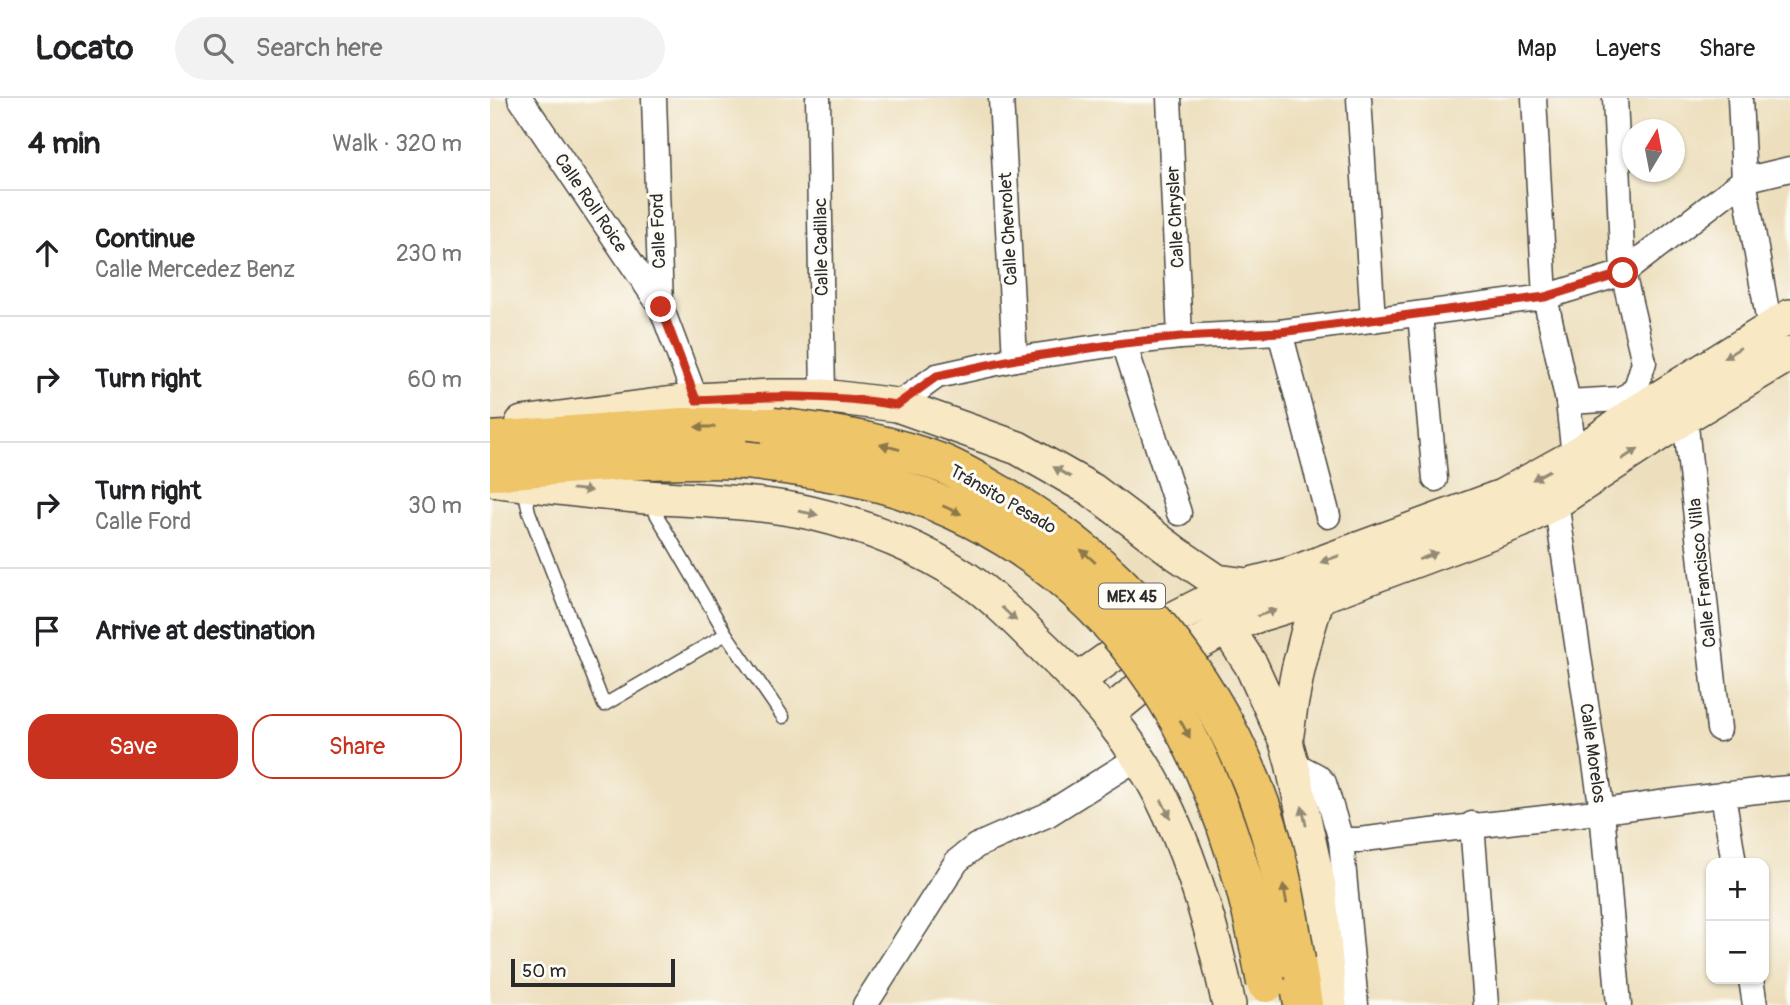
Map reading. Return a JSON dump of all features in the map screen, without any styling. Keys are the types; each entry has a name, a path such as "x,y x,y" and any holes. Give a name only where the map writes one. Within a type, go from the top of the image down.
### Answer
{"main road":[{"name":"Tránsito Pesado","path":"490,440 682,427 810,431 869,441 944,465 1032,513 1069,539 1127,591 1154,621 1193,674 1230,733 1263,811 1281,873 1277,983"},
{"name":"Tránsito Pesado","path":"507,477 624,460 744,460 806,468 898,489 957,511 1015,544 1074,588 1103,616 1124,638 1159,687 1209,776 1229,830 1277,983"},
{"name":"MEX 45","path":"1277,983 1303,1005"}],"street":[{"name":"Calle Roll Roice","path":"520,98 661,307"},
{"name":"Calle Ford","path":"654,98 661,307 696,400"},
{"name":"Calle Cadillac","path":"818,98 823,396"},
{"name":"Calle Chevrolet","path":"1002,98 1016,359"},
{"name":"Calle Chrysler","path":"1169,98 1181,337"},
{"path":"1359,98 1373,320"},
{"path":"1534,98 1545,297 1568,402 1574,456"},
{"path":"1615,98 1623,273 1643,362 1634,403"},
{"path":"1740,98 1744,180 1783,333"},
{"path":"897,405 937,376 1016,359 1181,337 1280,332 1545,297 1623,273 1744,180 1790,169"},
{"path":"1420,314 1435,479"},
{"path":"1280,332 1328,516"},
{"path":"490,429 534,420 696,400 823,396 897,405 1018,448 1093,490 1177,554 1217,580 1247,585 1290,574 1502,496 1574,456 1634,403 1783,333"},
{"path":"1107,715 1186,650 1218,614 1259,615 1318,597 1521,521 1556,502 1685,417 1783,333"},
{"path":"1124,343 1179,513"},
{"path":"1568,402 1620,399 1634,403"},
{"name":"Calle Francisco Villa","path":"1685,417 1719,729"},
{"path":"490,480 507,477 646,496 785,509 844,522 892,539 968,579 1003,608 1078,680 1139,757 1169,812 1198,888 1217,950 1229,1005"},
{"name":"Calle Morelos","path":"1556,502 1602,811 1619,1005"},
{"path":"1177,554 1251,665 1289,752 1319,886 1330,1005"},
{"path":"1078,680 1143,634 1218,614 1290,574"},
{"path":"1289,752 1293,685 1318,597"},
{"path":"1289,752 1324,783 1341,840 1356,1005"},
{"path":"865,1005 957,861 976,846 1047,814 1139,757"},
{"path":"1341,840 1790,788"},
{"path":"1723,794 1733,858"},
{"path":"1472,824 1486,1005"},
{"path":"1752,984 1755,1005"}],"lane":[{"path":"507,477 529,512 604,705 726,634"},
{"path":"646,496 726,634 783,717"}],"route":[{"path":"661,307 696,400 823,396 897,405 937,376 1016,359 1181,337 1280,332 1545,297 1623,273"}]}
